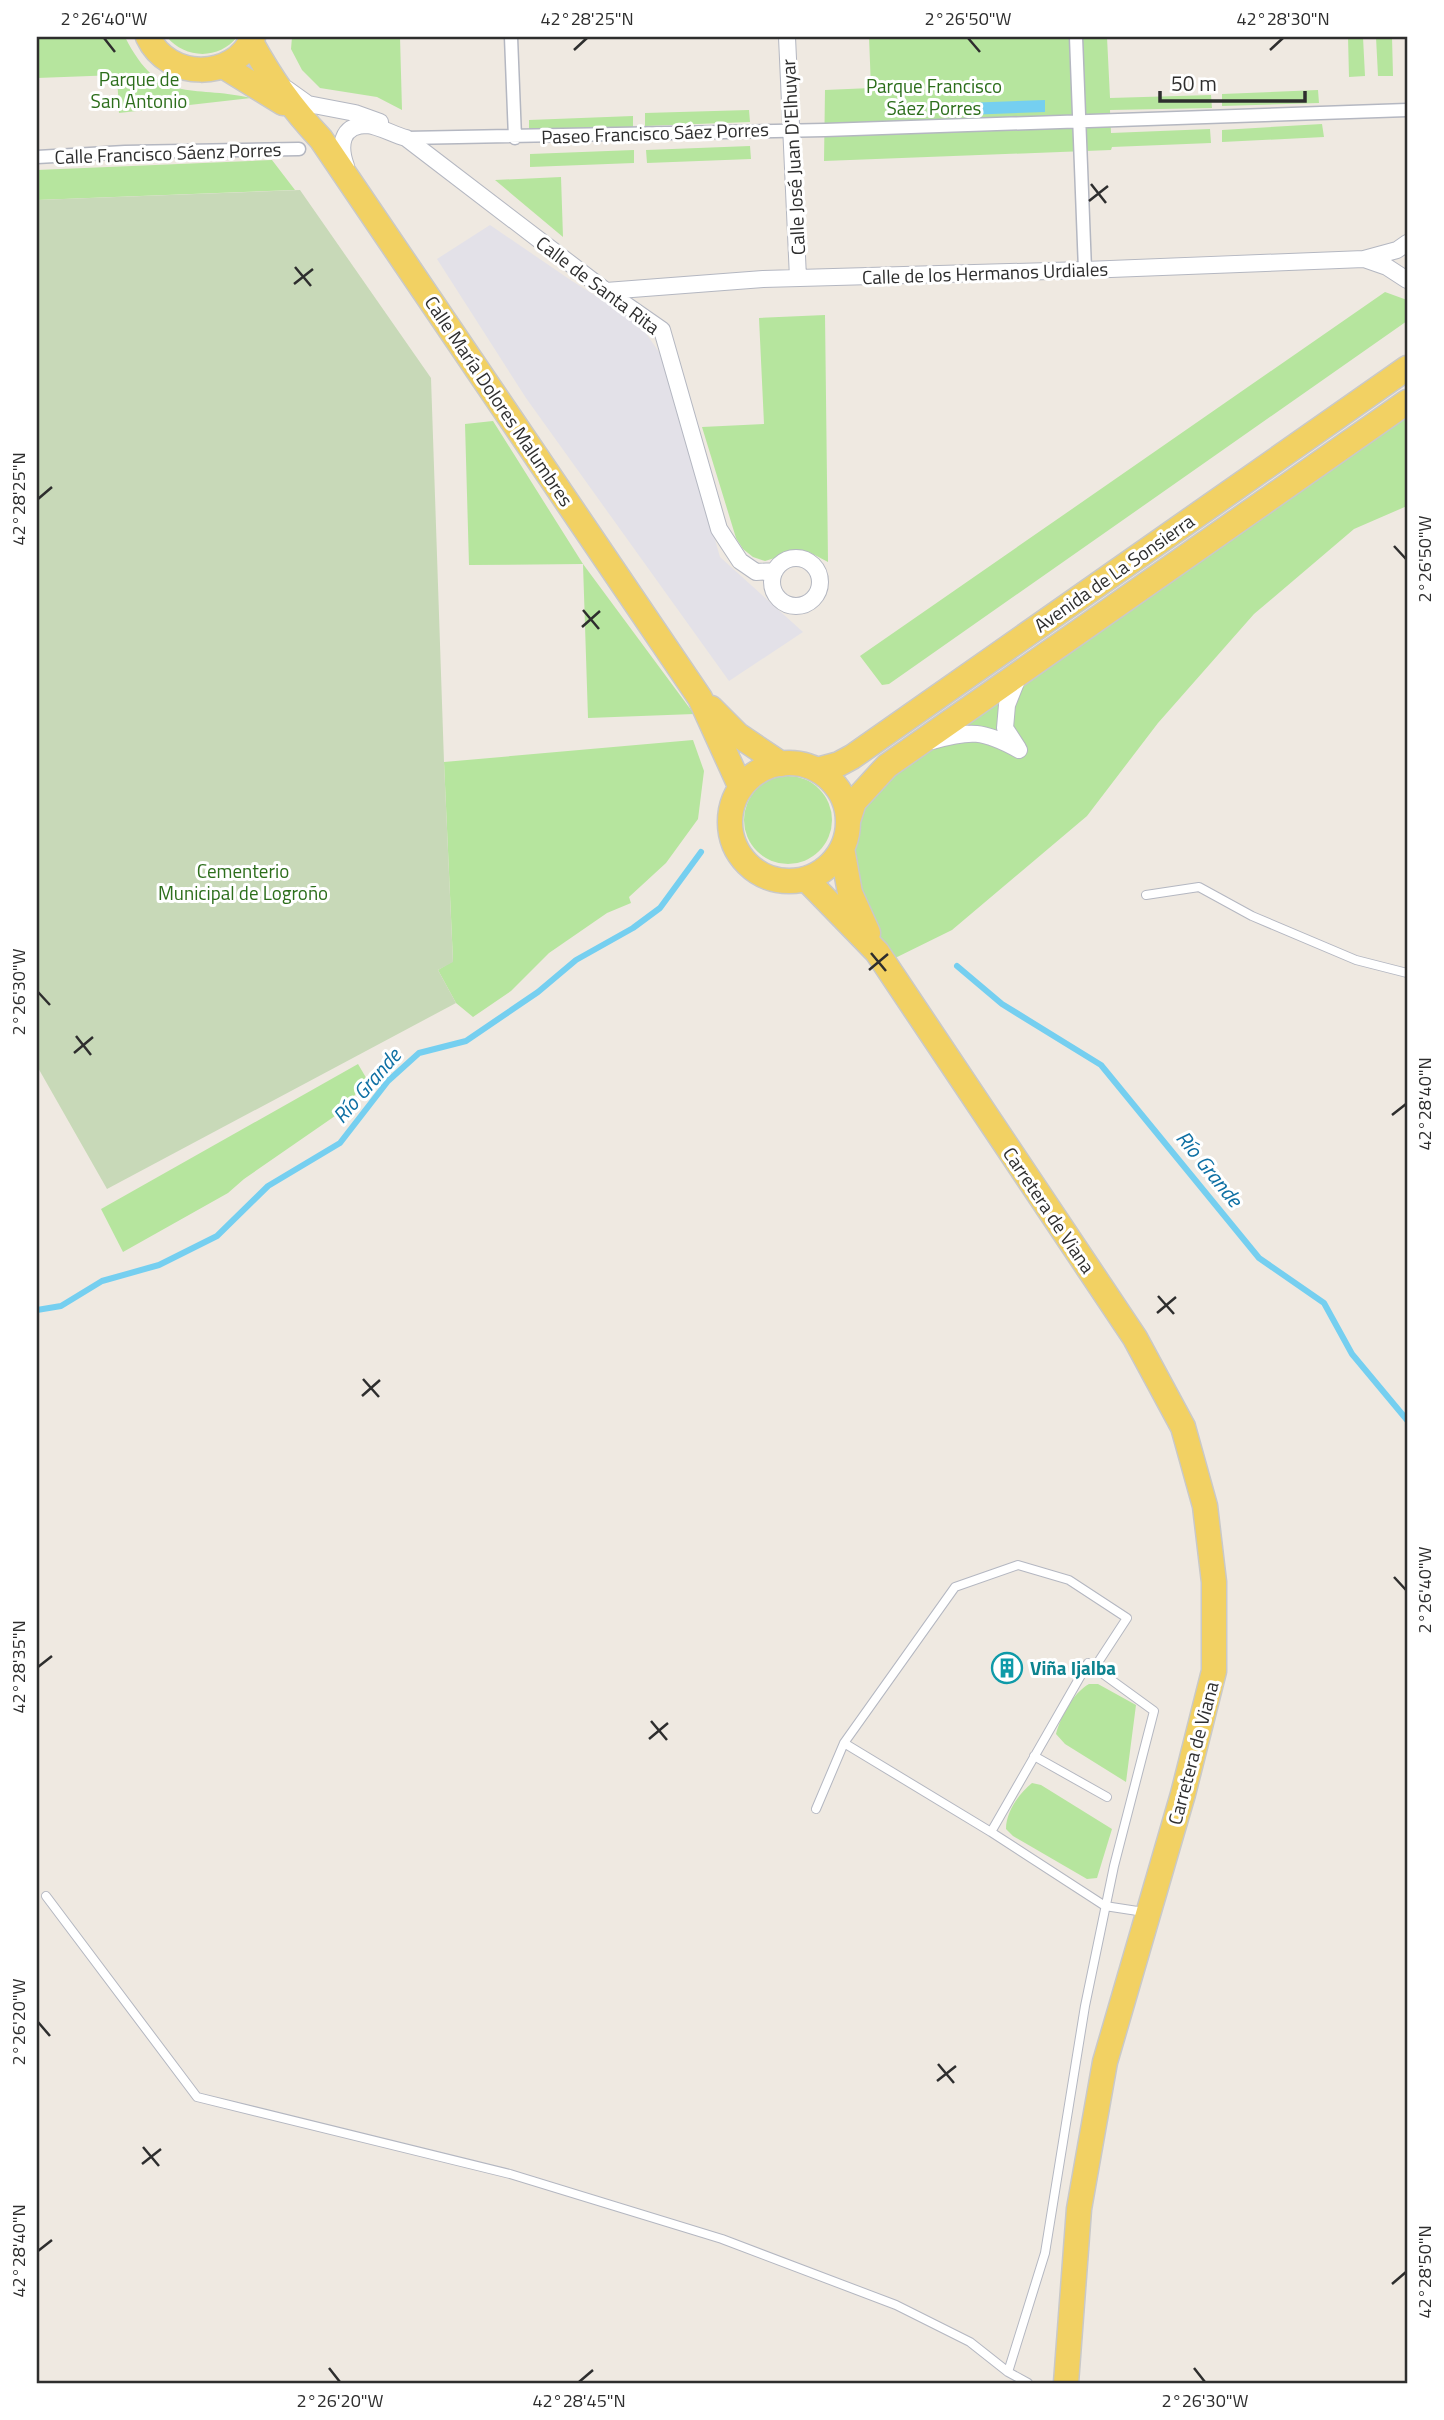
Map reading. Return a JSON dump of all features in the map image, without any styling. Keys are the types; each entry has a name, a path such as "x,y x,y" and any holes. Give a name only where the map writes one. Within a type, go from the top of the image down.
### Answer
{"main road":[{"path":"149,37 158,52 177,66 200,71 223,66 234,60 252,39"},
{"name":"Calle María Dolores Malumbres","path":"252,39 269,74 293,109 321,139 353,185 700,698 741,788"},
{"name":"Calle María Dolores Malumbres","path":"223,66 293,109"},
{"name":"Avenida de La Sonsierra","path":"817,770 852,757 1407,368"},
{"name":"Avenida de La Sonsierra","path":"848,821 854,802 887,766 1407,402"},
{"name":"Calle María Dolores Malumbres","path":"700,698 738,735 781,764"},
{"path":"781,764 817,770 839,791 845,805 848,821 842,848 821,872 806,879 788,881 770,878 754,870 741,857 733,841 730,822 733,804 741,788 752,776 765,768 781,764"},
{"name":"Carretera de Viana","path":"842,848 850,892 877,952 1135,1338 1183,1427 1205,1506 1214,1582 1214,1671 1183,1794 1105,2062 1082,2196 1066,2383"},
{"name":"Carretera de Viana","path":"806,879 877,952"}],"street":[{"path":"511,37 515,138"},
{"name":"Calle José Juan D'Elhuyar","path":"787,37 798,278"},
{"path":"1076,37 1086,270"},
{"path":"269,74 308,104 367,117 406,138"},
{"name":"Paseo Francisco Sáez Porres","path":"406,138 515,138 1407,110"},
{"name":"Calle de Santa Rita","path":"353,185 341,153 342,139 350,130 368,125 406,138 606,291 662,330 719,529 740,561 756,572 775,571"},
{"name":"Calle Francisco Sáenz Porres","path":"37,157 125,152 299,149"},
{"name":"Calle de los Hermanos Urdiales","path":"606,291 798,278 1364,259 1397,250 1407,243"},
{"name":"Calle de los Hermanos Urdiales","path":"1364,259 1387,267 1407,280"},
{"path":"919,744 956,734 976,732 996,737 1019,750 1005,729 1007,705 1020,674"}],"lane":[{"path":"1146,895 1199,887 1252,916 1356,960 1407,973"},
{"path":"816,1809 844,1743 955,1587 1018,1565 1069,1580 1127,1618 1095,1667"},
{"path":"991,1832 1088,1663 1154,1711 1114,1866 1084,2006 1045,2253 1008,2372"},
{"path":"844,1743 991,1832 1105,1906 1147,1913"},
{"path":"1034,1756 1107,1797"},
{"path":"46,1896 197,2097 510,2174 722,2239 896,2305 970,2342 1008,2372 1028,2383"}],"shaded area":[{"path":"490,225 639,323 663,358 720,557 803,632 729,681 526,398 437,259"}],"green space":[{"name":"Parque de San Antonio","path":"37,37 125,37 138,59 151,74 164,83 194,91 251,98 119,113 117,75 37,78"},
{"path":"167,37 237,37 221,50 202,54 183,50"},
{"path":"292,37 400,37 402,110 377,97 320,88 302,70 291,49"},
{"name":"Parque Francisco Sáez Porres","path":"869,37 1107,37 1110,98 1211,95 1212,108 1110,110 1111,133 1210,129 1211,143 1112,147 1111,150 824,161 825,90 871,88"},
{"path":"1348,37 1363,37 1365,76 1349,77"},
{"path":"1376,37 1392,37 1393,76 1378,76"},
{"path":"1318,90 1319,103 1222,106 1222,94"},
{"path":"749,110 750,122 645,126 645,113"},
{"path":"633,116 633,129 529,133 529,120"},
{"path":"1322,124 1324,137 1222,142 1222,130"},
{"path":"750,146 751,159 647,163 646,150"},
{"path":"634,150 634,163 530,167 530,154"},
{"path":"272,160 295,190 37,200 37,170"},
{"path":"561,177 563,237 495,180"},
{"name":"Cementerio Municipal de Logroño","path":"300,190 431,378 453,962 438,970 456,1003 107,1189 37,1066 37,200"},
{"path":"1385,292 1407,300 1407,321 889,684 882,685 860,656"},
{"path":"825,315 828,562 809,552 794,552 765,561 753,557 743,549 736,538 702,427 764,424 759,318"},
{"path":"1407,402 1407,506 1354,529 1254,614 1158,723 1087,816 952,930 885,963 842,848 854,802"},
{"path":"493,421 583,564 469,565 465,424"},
{"path":"583,564 694,714 588,718"},
{"path":"693,740 704,771 698,819 666,863 629,897 631,903 607,913 549,953 511,991 473,1017 456,1003 438,970 453,961 444,762"},
{"path":"788,776 805,780 819,789 828,803 832,820 828,837 819,851 805,860 788,864 771,860 757,851 748,837 744,820 748,803 757,789 771,780"},
{"path":"358,1064 368,1081 335,1116 228,1193 123,1252 101,1209"},
{"path":"1089,1684 1098,1684 1136,1705 1126,1782 1065,1744 1056,1734 1068,1706"},
{"path":"1032,1783 1041,1785 1112,1829 1097,1878 1087,1879 1013,1836 1006,1829 1014,1803"}],"water":[{"path":"1045,100 1045,112 940,116 939,104"}],"waterway":[{"name":"Río Grande","path":"37,1310 61,1306 102,1281 159,1265 217,1236 268,1186 340,1143 388,1081 419,1053 466,1041 538,992 576,960 633,928 660,908 701,852"},
{"name":"Río Grande","path":"957,966 1002,1004 1101,1065 1259,1258 1324,1303 1352,1354 1407,1420"}],"place":[{"name":"Viña Ijalba","path":"1007,1668"}]}
